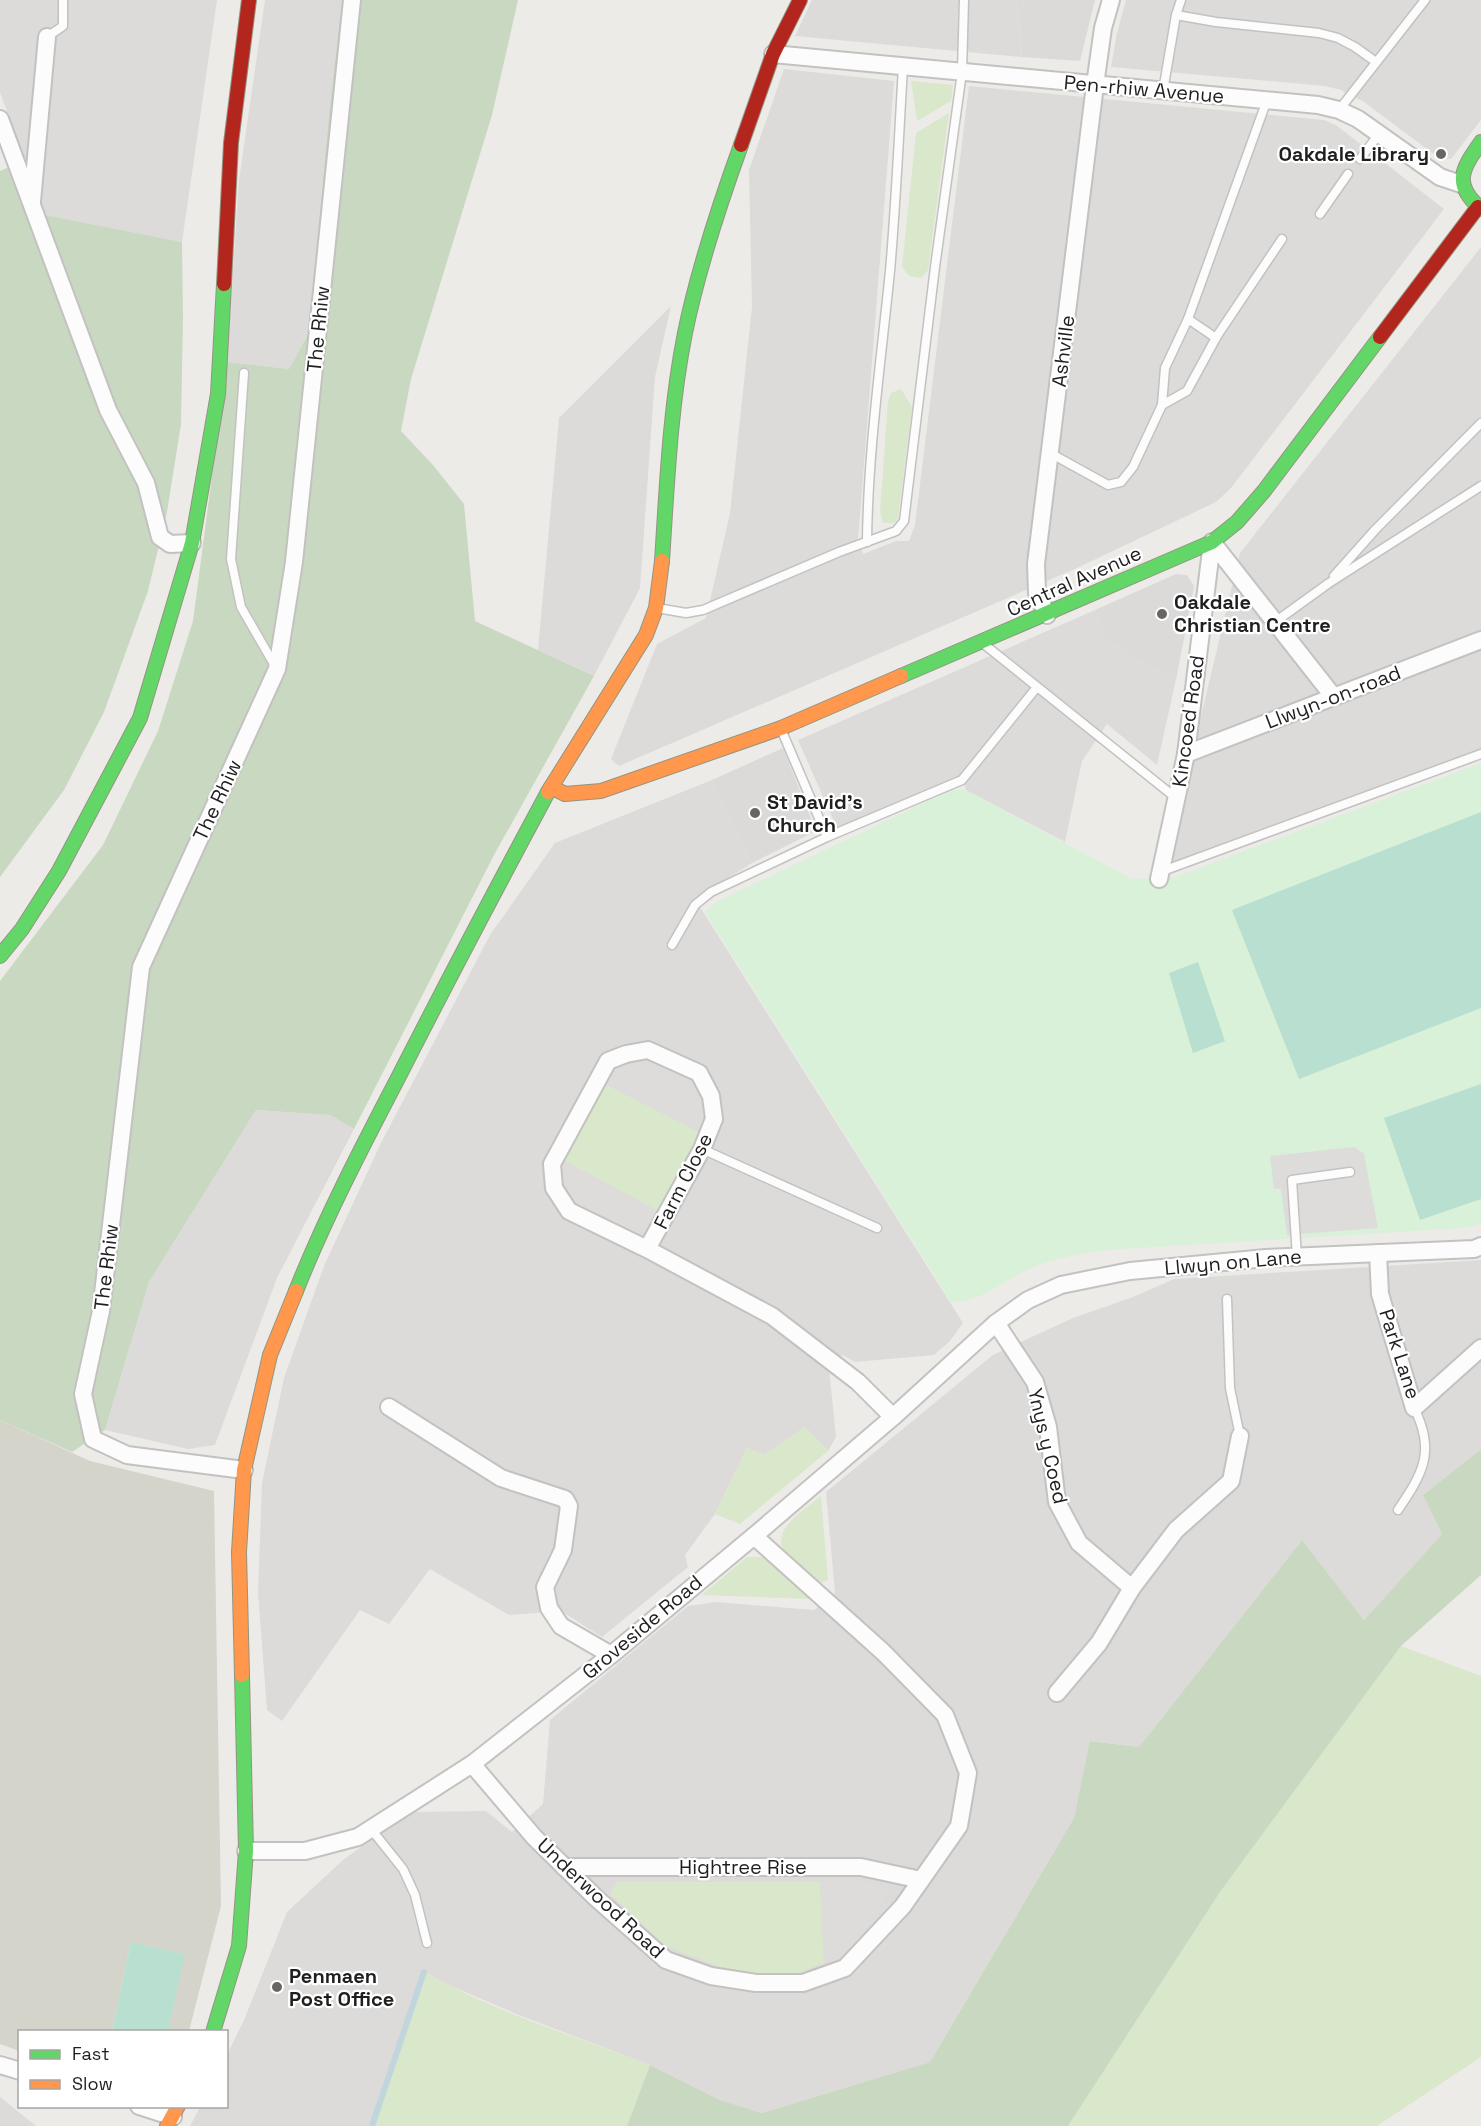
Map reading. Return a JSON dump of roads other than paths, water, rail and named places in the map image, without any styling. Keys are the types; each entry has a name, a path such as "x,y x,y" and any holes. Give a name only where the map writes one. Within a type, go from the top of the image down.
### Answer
{"street":[{"path":"0,956 22,929 59,871 140,718 192,543 218,394 231,143 249,0"},
{"name":"The Rhiw","path":"244,1470 127,1455 118,1451 93,1439 83,1394 101,1311 141,967 277,669 294,562 352,0"},
{"path":"213,2030 239,1946 246,1851 239,1552 244,1470 270,1355 308,1260 371,1130 478,921 551,787 646,635 656,608 661,576 672,421 685,333 727,186 773,54 800,0"},
{"name":"Ashville","path":"1047,615 1037,593 1036,564 1102,28 1111,0"},
{"path":"32,207 47,38"},
{"name":"Pen-rhiw Avenue","path":"773,54 1318,105 1340,110 1440,177 1461,184"},
{"path":"0,119 108,410 146,483 160,537 170,544 192,543"},
{"path":"1480,208 1466,196 1461,184 1462,173 1467,161 1481,142"},
{"name":"Central Avenue","path":"551,787 565,794 601,791 781,728 1212,542 1238,522 1264,491 1480,208"},
{"path":"1212,542 1333,696"},
{"name":"Kincoed Road","path":"1160,875 1186,754 1212,542"},
{"name":"Llwyn-on-road","path":"1186,754 1481,640"},
{"name":"Farm Close","path":"647,1249 702,1149 714,1119 711,1096 699,1073 648,1050 626,1054 608,1061 552,1164 554,1188 569,1211 647,1249 772,1316 858,1382 893,1417"},
{"name":"Llwyn on Lane","path":"996,1323 1028,1300 1061,1285 1130,1271 1297,1257 1474,1249 1481,1246"},
{"name":"Park Lane","path":"1378,1253 1380,1294 1414,1408 1481,1348"},
{"name":"Groveside Road","path":"246,1851 305,1851 358,1837 472,1764 611,1655 754,1536 893,1417 996,1323"},
{"name":"Ynys y Coed","path":"996,1323 1035,1382 1048,1427 1057,1502 1079,1543 1132,1588"},
{"path":"389,1407 501,1478 566,1499 569,1506 563,1550 546,1587 549,1608 561,1626 611,1655"},
{"path":"1057,1692 1099,1643 1132,1588 1176,1530 1231,1480 1240,1436"},
{"name":"Underwood Road","path":"472,1764 534,1837 595,1897 666,1960 711,1976 756,1983 803,1983 845,1968 903,1906 959,1826 968,1773 945,1715 883,1652 754,1536"},
{"name":"Hightree Rise","path":"564,1867 861,1867 921,1880"},
{"path":"0,2065 18,2070"},
{"path":"146,2108 173,2116"}],"lane":[{"path":"47,38 63,26 63,0"},
{"path":"656,608 686,613 704,610 896,531 904,521 962,72 964,0"},
{"path":"1163,91 1176,15 1181,0"},
{"path":"1340,110 1425,0"},
{"path":"1176,15 1216,22 1319,33 1338,38 1356,47 1376,62"},
{"path":"867,542 867,503 876,391 890,270 903,67"},
{"path":"1050,453 1108,485 1122,482 1133,467 1162,405 1165,368 1188,319 1267,100"},
{"path":"1360,159 1379,134"},
{"path":"1320,214 1348,174"},
{"path":"1162,405 1187,391 1216,338 1282,239"},
{"path":"1188,319 1216,338"},
{"path":"244,373 231,559 240,607 277,669"},
{"path":"1329,583 1368,537 1481,423"},
{"path":"1275,622 1329,583 1481,486"},
{"path":"982,642 1176,798"},
{"path":"672,945 695,905 711,892 826,837 962,780 1037,687"},
{"path":"781,728 826,837"},
{"path":"1160,875 1481,754"},
{"path":"702,1149 877,1228"},
{"path":"1297,1257 1292,1180 1350,1172"},
{"path":"1227,1299 1230,1388 1240,1436"},
{"path":"1398,1510 1419,1479 1425,1455 1422,1424 1414,1408"},
{"path":"371,1829 403,1869 415,1895 427,1943"}],"waterway":[{"path":"372,2126 424,1972"}],"place":[{"name":"Oakdale Library","path":"1441,154"},
{"name":"Oakdale Christian Centre","path":"1162,614"},
{"name":"St David's Church","path":"755,813"},
{"name":"Penmaen Post Office","path":"277,1987"}]}
